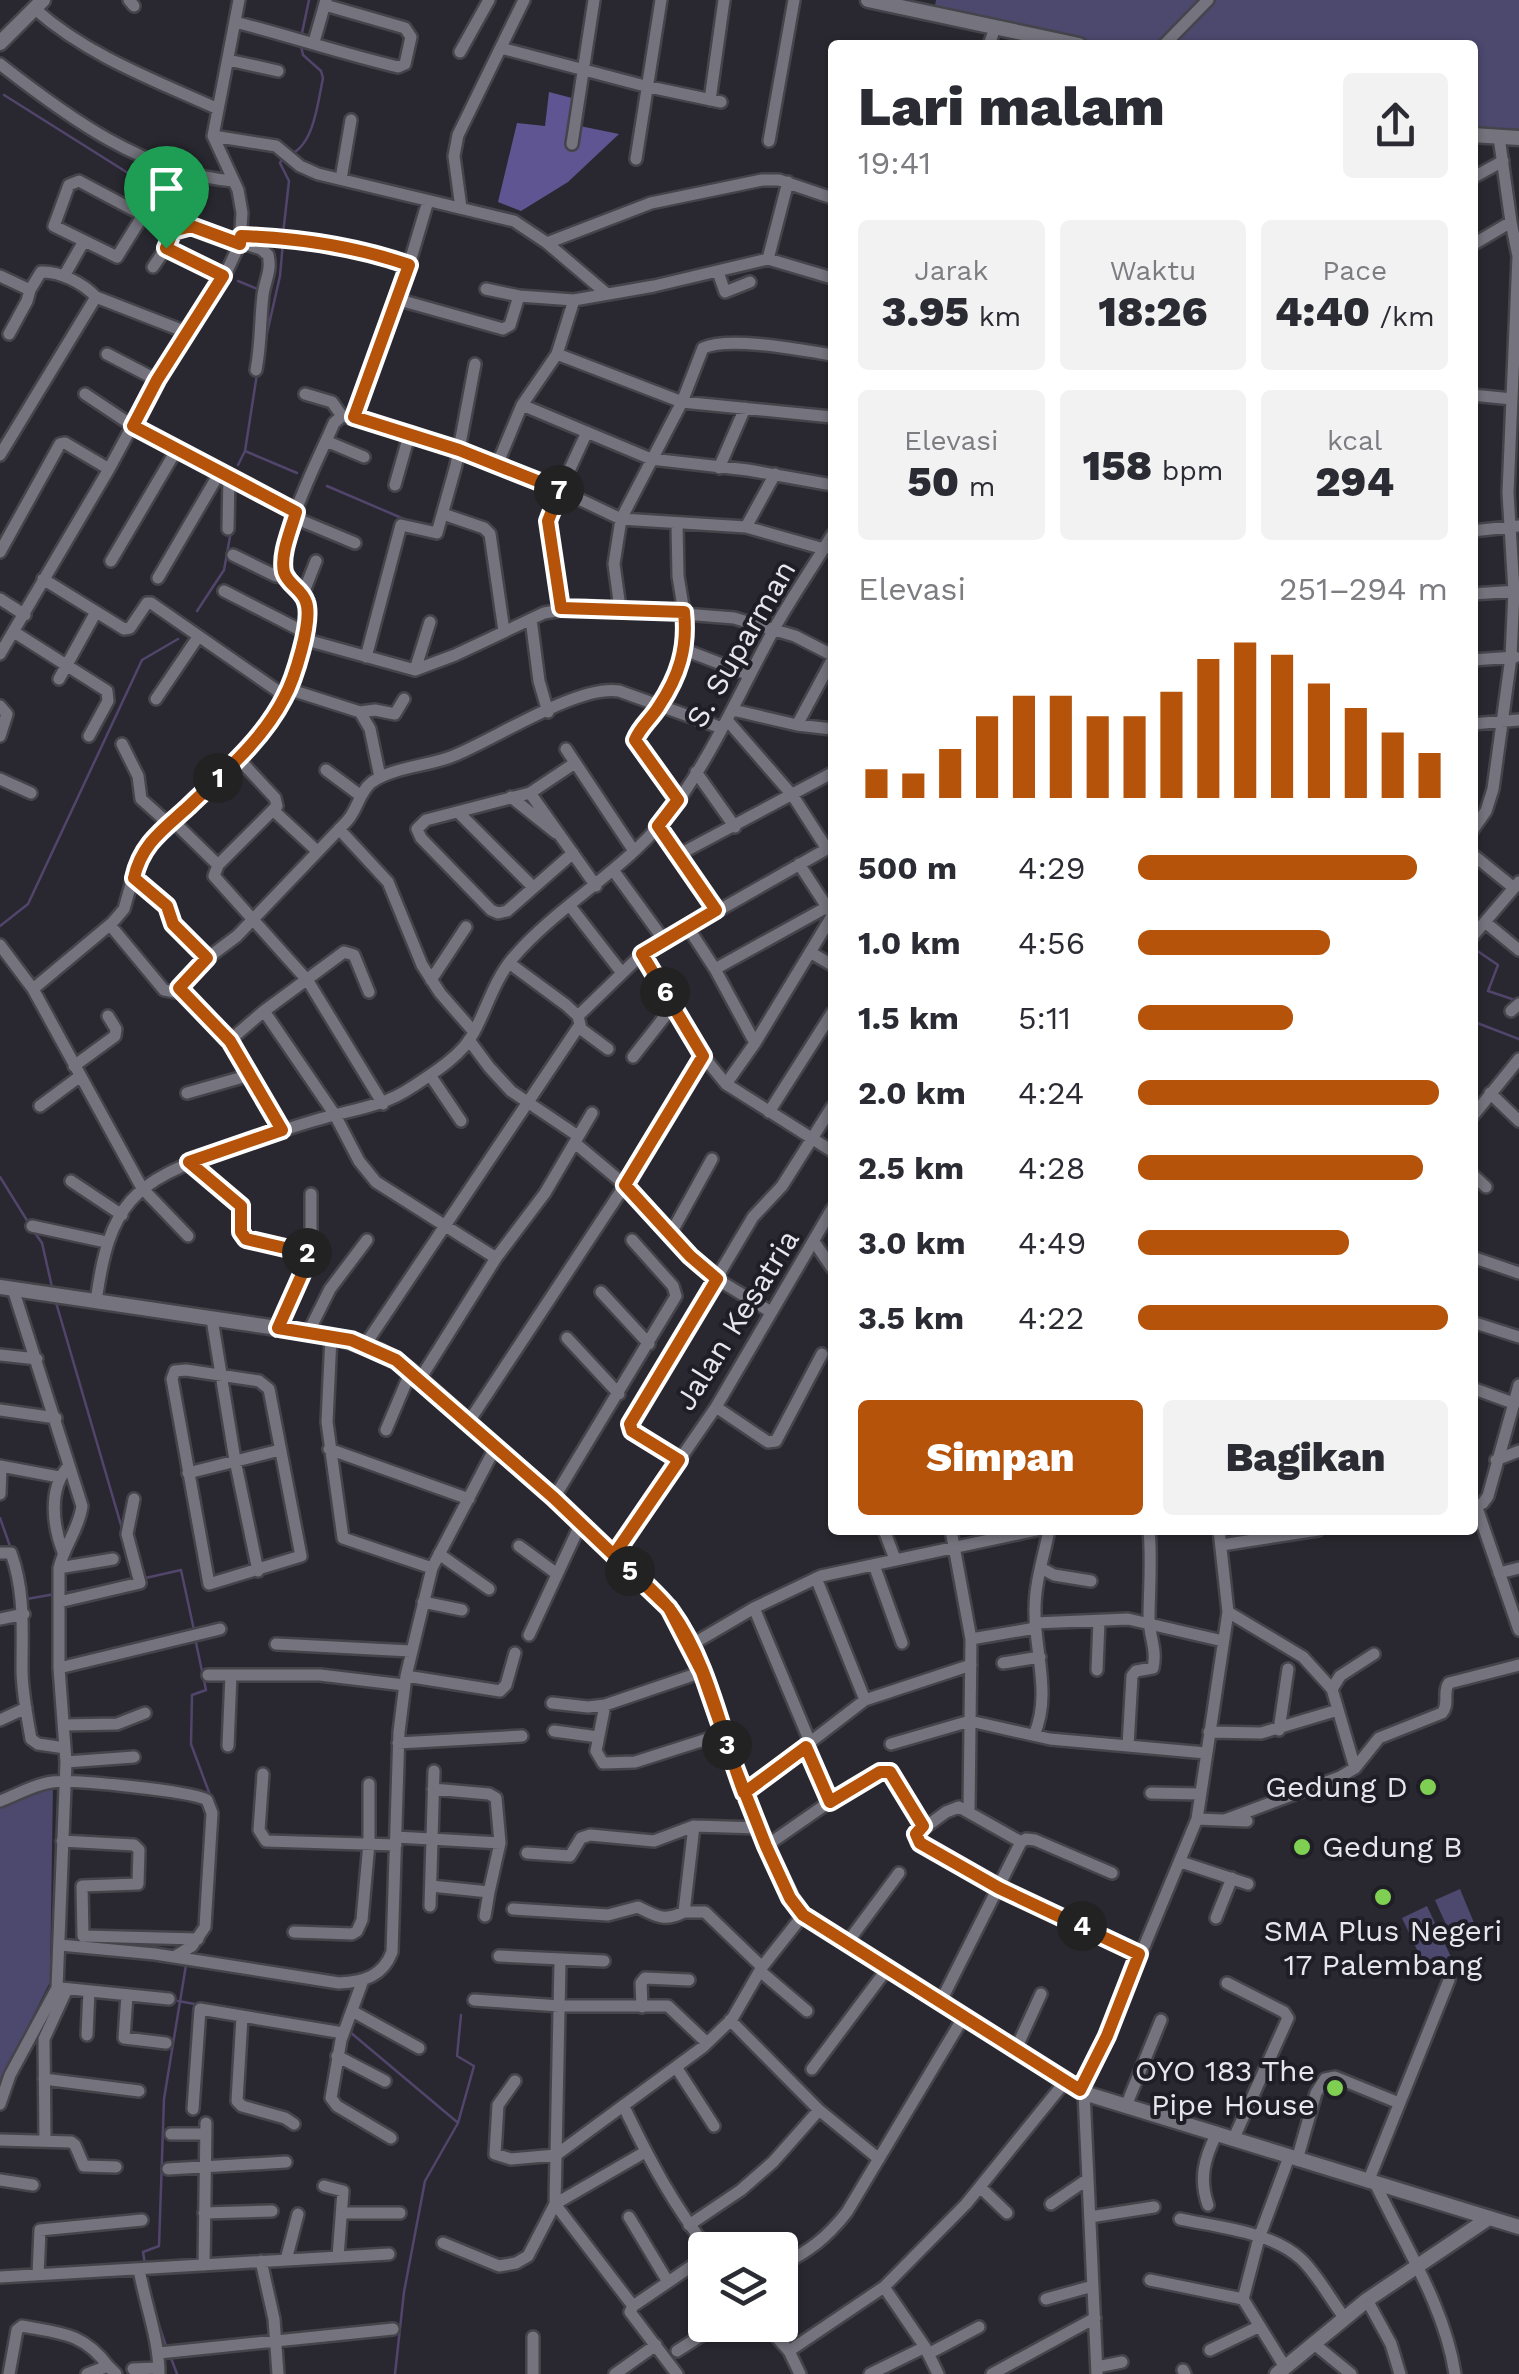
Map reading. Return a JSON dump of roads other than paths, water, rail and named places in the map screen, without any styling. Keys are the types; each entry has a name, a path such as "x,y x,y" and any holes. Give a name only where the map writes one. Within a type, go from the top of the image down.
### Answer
{"street":[{"path":"0,654 241,240 242,213 234,181 213,136 239,0"},
{"path":"460,52 489,0"},
{"path":"462,208 455,144 524,0"},
{"path":"572,144 594,0"},
{"path":"636,158 662,0"},
{"path":"501,48 716,101 724,0"},
{"path":"768,141 794,0"},
{"path":"868,0 892,2 1044,40"},
{"path":"1169,40 1208,0"},
{"path":"235,22 398,67 406,61 410,37 405,28 393,22 326,2 311,41"},
{"path":"0,43 39,4 70,38 93,52 218,109"},
{"path":"990,40 994,28"},
{"path":"228,60 278,72"},
{"path":"0,64 62,110 141,158 174,170 234,181"},
{"path":"340,179 351,120"},
{"path":"1478,135 1519,138"},
{"path":"213,136 254,141 288,156 307,170 514,221 547,242 606,294"},
{"path":"1478,821 1490,801 1515,657 1512,399 1518,256 1499,137"},
{"path":"1478,175 1503,161"},
{"path":"79,180 141,214 116,257 84,242 54,226 72,182 79,180"},
{"path":"547,242 651,202 762,180 788,182 828,197"},
{"path":"768,259 788,182"},
{"path":"286,577 285,554 295,515 334,422 348,416 409,265 428,202"},
{"path":"1478,241 1511,222"},
{"path":"153,266 175,230 191,226 241,240 268,254 270,266 256,370"},
{"path":"241,240 281,237 382,256 409,265"},
{"path":"64,276 84,242"},
{"path":"166,248 223,276"},
{"path":"486,289 574,300 768,259 828,277"},
{"path":"9,334 43,270 64,276 96,297 186,332"},
{"path":"718,272 725,292 750,282"},
{"path":"0,276 30,290"},
{"path":"396,299 503,329 510,325 519,296"},
{"path":"0,456 96,297"},
{"path":"496,465 522,404 557,354 574,300"},
{"path":"620,608 614,564 622,520 682,402 696,359 706,346 778,346 828,354"},
{"path":"108,354 157,380"},
{"path":"557,354 682,402 828,417"},
{"path":"366,656 401,525 435,534 443,514 475,364"},
{"path":"85,394 133,426 295,515 355,543"},
{"path":"305,394 332,402 348,416 410,432 560,490 622,520 746,528 824,549"},
{"path":"1478,396 1512,399"},
{"path":"522,404 651,460 828,484"},
{"path":"719,468 745,408"},
{"path":"394,485 410,432"},
{"path":"561,608 548,521 587,432"},
{"path":"326,442 364,458"},
{"path":"0,552 60,444 66,443 110,469"},
{"path":"111,561 177,449"},
{"path":"224,474 228,529"},
{"path":"158,578 224,474"},
{"path":"746,528 775,474"},
{"path":"443,514 484,528 490,534 504,632"},
{"path":"676,524 685,650 658,708 635,740 678,800"},
{"path":"1478,530 1514,526"},
{"name":"S. Suparman","path":"96,1302 106,1242 142,1188 156,1178 189,1162 282,1130 383,1104 430,1075 472,1036 509,963 526,943 634,851 678,800 728,719 774,628 828,542"},
{"path":"33,988 110,926 124,909 142,852 238,758 265,727 287,692 304,635 308,610 303,594 286,577 233,555"},
{"path":"303,594 316,560"},
{"path":"43,579 126,630 147,603 152,603 198,637 287,692 360,712 381,710 395,714 404,699"},
{"path":"1478,594 1517,591"},
{"path":"224,592 304,635 415,670 561,608 620,608 734,618 774,628 828,655"},
{"path":"0,599 24,616"},
{"path":"59,679 96,612"},
{"path":"531,619 539,681 548,712"},
{"path":"415,670 430,622"},
{"path":"14,632 108,694 89,736"},
{"path":"156,699 198,637"},
{"path":"685,650 750,675"},
{"path":"1478,660 1515,657"},
{"path":"797,725 828,665"},
{"path":"110,926 164,990 172,993 207,958 237,936 339,829 356,811 370,784 454,756 603,690 658,708 828,729"},
{"path":"0,706 6,714 0,736"},
{"path":"360,712 370,729 380,778"},
{"path":"728,719 793,796 828,845"},
{"path":"1478,724 1519,720"},
{"path":"122,744 138,776 144,803 218,865"},
{"path":"566,749 634,851"},
{"path":"238,758 275,798 274,811 218,865 215,878 308,981 383,1104"},
{"path":"574,853 507,911 494,912 419,835 418,826 530,793 575,763"},
{"path":"326,770 361,796"},
{"path":"696,772 735,827"},
{"path":"678,855 828,775"},
{"path":"0,779 31,794"},
{"path":"530,793 596,886"},
{"path":"511,797 564,838"},
{"path":"274,811 316,850"},
{"path":"458,812 532,888"},
{"path":"658,826 716,910"},
{"path":"339,829 388,882 431,980 500,1080 577,1140 717,1279 771,1312"},
{"path":"364,1345 578,1021 622,973 642,954 686,926 828,849"},
{"path":"1478,858 1516,885 1478,930"},
{"path":"799,864 828,909"},
{"path":"613,870 661,936"},
{"path":"134,878 167,906 173,924 207,958"},
{"path":"570,906 622,973"},
{"path":"714,968 828,913"},
{"path":"726,1084 755,1044 828,916"},
{"path":"1485,922 1519,950"},
{"path":"686,926 755,1044"},
{"path":"431,980 466,927"},
{"path":"0,945 33,988 142,1188 188,1236"},
{"path":"810,952 828,963"},
{"path":"230,1041 340,953 354,955 368,992"},
{"path":"642,954 703,1056 726,1084 828,1148"},
{"path":"509,963 551,992 608,1049"},
{"path":"179,988 230,1041 282,1130"},
{"path":"633,1057 673,1006"},
{"path":"264,1011 376,1182 496,1258"},
{"path":"40,1106 115,1036 116,1029 108,1016"},
{"path":"769,1112 828,1019"},
{"path":"468,1423 625,1185 703,1056"},
{"path":"1478,1109 1519,1058"},
{"path":"187,1093 250,1075"},
{"path":"430,1075 462,1121"},
{"path":"1490,1093 1519,1120"},
{"path":"386,1430 415,1375 545,1194 592,1113"},
{"path":"679,1460 632,1431 630,1424 753,1217 782,1186 828,1115"},
{"path":"670,1235 712,1158"},
{"path":"189,1162 241,1206 241,1232 246,1239 311,1254"},
{"path":"1478,1179 1486,1186"},
{"path":"71,1181 122,1214"},
{"path":"278,1328 311,1254 311,1194"},
{"name":"Jalan Kesatria","path":"614,1555 716,1407 828,1218"},
{"path":"32,1226 106,1242"},
{"path":"308,1333 330,1289 367,1240"},
{"path":"554,1498 649,1344 676,1292 632,1240"},
{"path":"815,1242 828,1262"},
{"path":"1478,1262 1519,1273"},
{"path":"6,1288 331,1336 364,1345 415,1375 554,1498 669,1608 691,1645 766,1846 790,1898 803,1915 1082,2092 1519,2226"},
{"path":"6,1288 37,1359 56,1418 64,1472 82,1506 78,1526 62,1552 59,1568 59,1668 66,1748 62,1988 45,2034 45,2140"},
{"path":"601,1292 649,1344"},
{"path":"212,1319 258,1570"},
{"path":"1478,1324 1519,1337"},
{"path":"331,1336 329,1449 342,1538 432,1568"},
{"path":"567,1338 619,1394"},
{"path":"716,1407 768,1442 776,1442 822,1354"},
{"path":"0,1355 37,1359"},
{"path":"178,1370 259,1381 267,1386 280,1450 303,1552 296,1559 209,1584 172,1375 178,1370"},
{"path":"1478,1506 1488,1496 1519,1385"},
{"path":"1478,1390 1513,1403"},
{"path":"0,1410 56,1418"},
{"path":"60,1945 340,1983 364,1980 384,1968 392,1952 398,1742 411,1651 432,1568 495,1448"},
{"path":"329,1449 469,1499"},
{"path":"188,1473 280,1450"},
{"path":"1496,1460 1519,1450"},
{"path":"0,1494 1,1466 64,1472"},
{"path":"62,1552 54,1511 64,1472"},
{"path":"59,1595 140,1580 127,1534 134,1500"},
{"path":"1478,1517 1519,1630"},
{"path":"529,1635 581,1523"},
{"path":"886,1535 895,1559"},
{"path":"952,1535 971,1639 969,1811"},
{"path":"691,1645 816,1578 1003,1535"},
{"path":"1034,1735 1041,1710 1035,1598 1048,1535"},
{"path":"1128,1746 1132,1676 1136,1670 1152,1668 1155,1660 1149,1625 1149,1535"},
{"path":"1122,2362 1097,2371 1082,2092 1197,1819 1228,1612 1221,1535"},
{"path":"1222,1545 1286,1535"},
{"path":"519,1546 557,1574"},
{"path":"0,1552 11,1553 20,1581 24,1614 22,1674 32,1741 66,1748"},
{"path":"438,1554 489,1589"},
{"path":"59,1568 114,1559"},
{"path":"874,1565 902,1643"},
{"path":"1042,1568 1054,1575 1090,1581"},
{"path":"1499,1574 1519,1568"},
{"path":"816,1578 865,1700"},
{"path":"423,1602 462,1610"},
{"path":"754,1608 830,1802"},
{"path":"1228,1612 1254,1624 1303,1657 1332,1689 1355,1768"},
{"path":"0,1620 24,1614"},
{"path":"971,1639 1036,1626 1128,1619 1222,1641"},
{"path":"1098,1670 1100,1621"},
{"path":"59,1668 220,1629"},
{"path":"276,1644 411,1651"},
{"path":"208,1675 320,1675 500,1691 506,1685 515,1653"},
{"path":"1332,1689 1340,1676 1374,1654"},
{"path":"1003,1662 1040,1657"},
{"path":"744,1793 865,1700 971,1665"},
{"path":"1225,1820 1355,1768 1379,1738 1442,1713 1450,1683 1519,1665"},
{"path":"1278,1730 1288,1670"},
{"path":"552,1703 605,1705 702,1672"},
{"path":"228,1746 231,1675"},
{"path":"605,1705 596,1757 609,1764 635,1762 723,1734"},
{"path":"0,1720 26,1708"},
{"path":"1208,1732 1248,1734 1278,1730 1338,1710"},
{"path":"64,1726 116,1724 145,1713"},
{"path":"891,1744 970,1722 1034,1735 1206,1753"},
{"path":"554,1731 598,1737"},
{"path":"398,1742 522,1736"},
{"path":"66,1762 134,1758"},
{"path":"430,1906 434,1772"},
{"path":"766,1846 880,1772 890,1772 923,1826"},
{"path":"263,1774 260,1830 266,1840 369,1844 432,1839 500,1843"},
{"path":"0,1800 44,1784 65,1782 193,1794 210,1803 205,1926 183,1960"},
{"path":"294,1932 358,1931 369,1844 369,1784"},
{"path":"433,1789 496,1798 500,1843 486,1916"},
{"path":"1151,1793 1200,1794"},
{"path":"1021,1842 969,1811 952,1809 916,1834 920,1843 999,1888 1139,1954"},
{"path":"1197,1819 1247,1821"},
{"path":"527,1853 566,1857 575,1852 580,1838 590,1834 654,1841 694,1826 760,1828"},
{"path":"684,1912 694,1826"},
{"path":"940,2003 1021,1842 1035,1840 1112,1873"},
{"path":"62,1841 134,1845 139,1850 136,1886 82,1886 83,1936 198,1939"},
{"path":"1181,1862 1248,1884"},
{"path":"847,1943 899,1873"},
{"path":"1216,1918 1232,1878"},
{"path":"430,1886 489,1892"},
{"path":"513,1909 608,1915 638,1907 650,1916 662,1918 705,1912 807,2011"},
{"path":"515,2081 498,2105 496,2154 511,2158 556,2156 676,2067 730,2020 761,1969 803,1915"},
{"path":"498,1956 604,1962"},
{"path":"443,2243 499,2266 516,2264 528,2256 554,2204 560,1962"},
{"path":"812,2069 886,1968"},
{"path":"642,2007 641,1983 645,1978 689,1980"},
{"path":"364,1980 343,2034 331,2098 391,2138"},
{"path":"1449,1980 1399,2103 1372,2184 1448,2334 1455,2374"},
{"path":"1227,1982 1284,2012 1288,2018 1233,2140"},
{"path":"62,1988 168,1999"},
{"path":"0,2104 10,2075 62,1988"},
{"path":"87,2035 89,1991"},
{"path":"1015,2050 1041,1994"},
{"path":"127,1996 124,2038 166,2042"},
{"path":"474,2000 560,2006 668,2006 706,2042"},
{"path":"192,2109 200,2011 204,2009 343,2034"},
{"path":"352,2011 419,2048"},
{"path":"242,2017 237,2101 294,2124"},
{"path":"798,2257 830,2234 963,2018"},
{"path":"730,2020 819,2110 879,2159"},
{"path":"1126,2106 1161,2020"},
{"path":"337,2056 385,2081"},
{"path":"676,2067 714,2126"},
{"path":"1399,2103 1335,2078 1325,2079 1316,2093 1259,2238 1242,2299 1281,2370 1366,2300 1489,2218"},
{"path":"44,2079 139,2091"},
{"path":"789,2352 884,2287 980,2188 1064,2083"},
{"path":"624,2107 645,2152 695,2232"},
{"path":"689,2225 762,2172 819,2110"},
{"path":"171,2134 206,2128 204,2265"},
{"path":"1208,2205 1202,2175 1216,2135"},
{"path":"0,2140 72,2142 84,2166 116,2167"},
{"path":"554,2204 645,2152"},
{"path":"168,2169 286,2162"},
{"path":"1051,2204 1088,2178"},
{"path":"0,2180 33,2185"},
{"path":"324,2186 343,2192 338,2257"},
{"path":"980,2188 1007,2213"},
{"path":"554,2204 632,2306"},
{"path":"1090,2217 1154,2206"},
{"path":"204,2214 272,2211"},
{"path":"342,2213 400,2213"},
{"path":"286,2260 298,2214"},
{"path":"629,2217 668,2282"},
{"path":"1180,2218 1259,2238 1287,2250 1302,2260 1344,2317"},
{"path":"38,2275 40,2230 142,2220"},
{"path":"0,2277 389,2254"},
{"path":"261,2261 274,2319 278,2374"},
{"path":"145,2268 146,2306 168,2351"},
{"path":"677,2374 630,2312 632,2306 688,2268"},
{"path":"1150,2280 1242,2299"},
{"path":"1046,2299 1093,2286"},
{"path":"884,2287 938,2374"},
{"path":"1366,2300 1392,2344 1400,2374"},
{"path":"992,2374 1095,2318"},
{"path":"9,2374 17,2330 22,2326 80,2339 95,2349 112,2370"},
{"path":"873,2373 979,2327"},
{"path":"1210,2350 1258,2327"},
{"path":"168,2351 393,2329"},
{"path":"533,2337 533,2374"},
{"path":"676,2350 689,2342"},
{"path":"780,2342 799,2374"},
{"path":"1313,2342 1351,2374"},
{"path":"614,2374 656,2345"},
{"path":"133,2368 159,2371 168,2351"},
{"path":"86,2374 112,2370"}],"waterway":[{"path":"302,33 309,0"},
{"path":"291,154 310,132 323,78 321,71 303,55 301,46"},
{"path":"4,95 174,202 175,224"},
{"path":"283,157 280,163 289,181 283,234"},
{"path":"265,342 280,276 283,242"},
{"path":"238,281 260,290"},
{"path":"238,465 245,451 257,374"},
{"path":"245,451 297,473"},
{"path":"327,486 411,522"},
{"path":"197,611 224,570 231,531"},
{"path":"0,926 28,904 142,660 178,639"},
{"path":"1478,951 1498,965 1488,991 1515,1000"},
{"path":"1478,1023 1519,1039"},
{"path":"0,1177 28,1222"},
{"path":"35,1233 42,1243 52,1287"},
{"path":"55,1299 123,1532"},
{"path":"0,1518 11,1549"},
{"path":"141,1579 181,1570 194,1630"},
{"path":"63,1593 94,1588"},
{"path":"26,1594 27,1599 55,1594"},
{"path":"195,1638 206,1690 192,1695 191,1744 210,1795"},
{"path":"145,2264 143,2252 159,2246 164,2099 186,1965"},
{"path":"178,2001 200,2005"},
{"path":"395,2374 404,2292 425,2181 458,2123 474,2066 457,2056 461,2015"},
{"path":"350,2032 457,2122"},
{"path":"156,2316 166,2346"},
{"path":"171,2358 177,2374"}],"place":[{"name":"Gedung D","path":"1428,1787"},
{"name":"Gedung B","path":"1302,1847"},
{"name":"SMA Plus Negeri 17 Palembang","path":"1383,1897"},
{"name":"OYO 183 The Pipe House","path":"1335,2088"}]}
